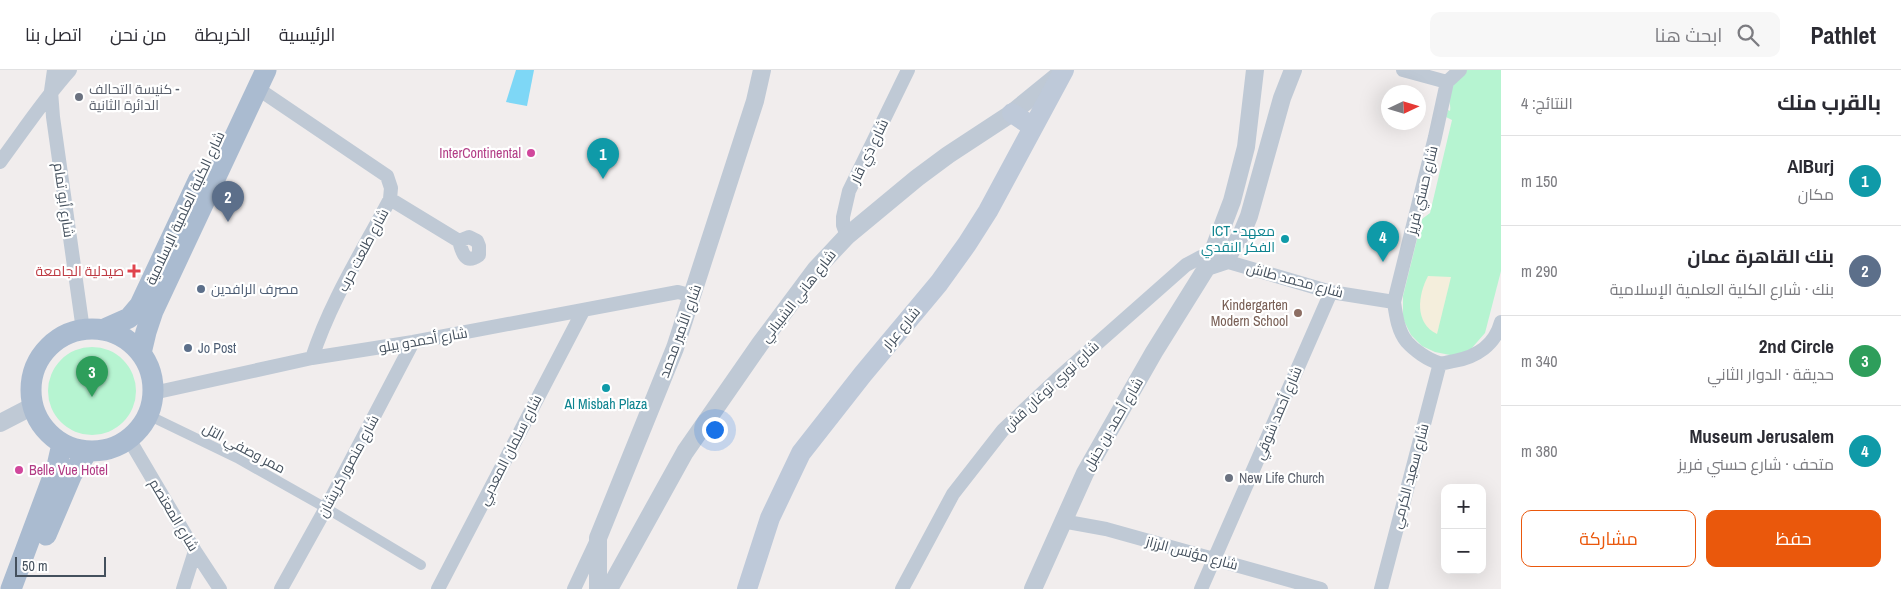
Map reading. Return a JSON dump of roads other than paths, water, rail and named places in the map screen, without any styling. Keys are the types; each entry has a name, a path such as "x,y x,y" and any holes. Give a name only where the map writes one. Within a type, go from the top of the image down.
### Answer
{"main road":[{"name":"شارع عرار","path":"747,589 770,518 801,453 862,374 939,283 967,244 992,204 1064,70"},
{"name":"شارع الكلية العلمية الإسلامية","path":"92,330 129,318 140,306 258,76"},
{"name":"شارع الكلية العلمية الإسلامية","path":"141,353 153,311 258,76"},
{"path":"1012,113 1033,127"},
{"path":"92,330 124,338 141,353 153,379 154,393 148,415 140,428 129,439 110,449 88,452 62,444 49,434 33,406 31,391 38,361 47,349 69,333 92,330"},
{"path":"11,589 56,466 62,444"},
{"path":"26,589 72,474 88,452"}],"street":[{"name":"شارع أبو تمام","path":"54,70 51,90 56,144 92,330"},
{"path":"0,162 51,90 70,70"},
{"name":"شارع الأمير محمد","path":"598,589 598,538 675,348 755,101 762,70"},
{"name":"شارع ذي قار","path":"847,236 843,225 843,217 849,190 908,70"},
{"name":"شارع هاني الشيباني","path":"608,589 685,452 816,270 847,236 925,172 1012,113 1064,70"},
{"name":"شارع أحمد بن حنبل","path":"1033,589 1078,486 1106,435 1214,260 1246,147 1255,70"},
{"name":"شارع أحمد بن حنبل","path":"1214,260 1236,246 1246,225 1282,98 1292,70"},
{"path":"1403,70 1447,82 1460,70"},
{"name":"شارع طلعت حرب","path":"258,76 387,176 391,188 390,198 330,313 319,336 312,358"},
{"name":"شارع حسني فريز","path":"1440,363 1422,355 1407,341 1400,329 1394,302 1436,137 1447,82"},
{"path":"1246,147 1266,152"},
{"path":"390,198 460,241"},
{"name":"شارع نوري توغان قش","path":"902,589 953,494 1003,430 1057,378 1186,265 1201,256 1214,260"},
{"name":"شارع محمد طاش","path":"1214,260 1331,292 1394,302"},
{"name":"شارع أحمدو بيلو","path":"154,393 312,358 413,342 678,292 693,296"},
{"name":"شارع أحمد شوقي","path":"1201,589 1331,292"},
{"name":"شارع سلمان المعدبي","path":"438,589 583,311"},
{"path":"1440,363 1459,360 1477,354 1491,342 1501,326"},
{"name":"شارع منصور كريشان","path":"281,589 326,508 413,342"},
{"name":"شارع سعيد الكرمي","path":"1381,589 1440,363"},
{"path":"0,423 33,406"},
{"name":"ممر وصفي التل","path":"148,415 237,458 326,508 421,565"},
{"name":"شارع المعتصم","path":"129,439 195,551 220,589"},
{"name":"شارع مؤنس الرزاز","path":"1062,522 1106,529 1321,589"},
{"path":"574,589 598,538"},
{"path":"183,589 195,551"}],"water":[{"path":"516,70 534,70 527,106 506,102"}],"place":[{"name":"كنيسة التحالف - الدائرة الثانية","path":"79,97"},
{"name":"InterContinental","path":"531,153"},
{"name":"AlBurj","path":"603,179"},
{"name":"بنك القاهرة عمان","path":"228,222"},
{"name":"ICT - معهد الفكر النقدي","path":"1285,239"},
{"name":"Museum Jerusalem","path":"1383,262"},
{"name":"صيدلية الجامعة","path":"134,271"},
{"name":"مصرف الرافدين","path":"201,289"},
{"name":"Kindergarten Modern School","path":"1298,313"},
{"name":"Jo Post","path":"188,348"},
{"name":"Al Misbah Plaza","path":"606,388"},
{"name":"2nd Circle","path":"92,397"},
{"name":"Belle Vue Hotel","path":"19,470"},
{"name":"New Life Church","path":"1229,478"}]}
